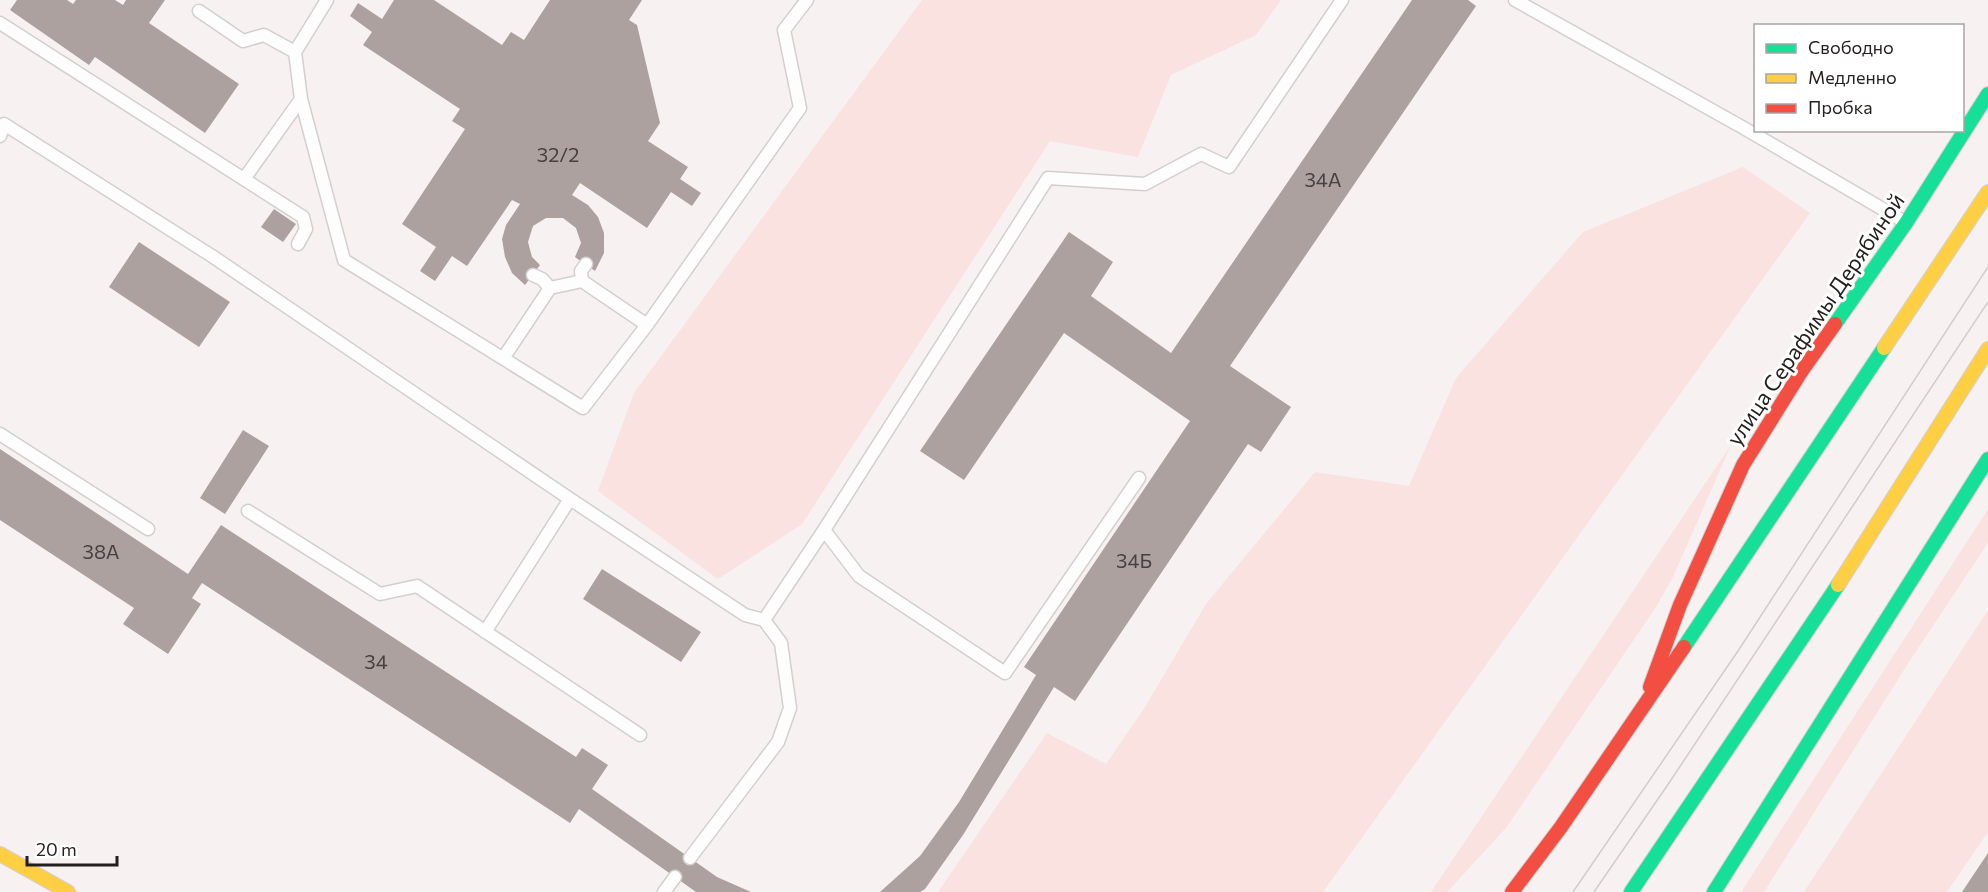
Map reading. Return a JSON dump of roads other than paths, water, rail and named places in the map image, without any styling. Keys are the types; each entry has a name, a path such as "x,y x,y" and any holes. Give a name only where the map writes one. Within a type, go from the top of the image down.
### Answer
{"main road":[{"name":"улица Серафимы Дерябиной","path":"1964,132 1988,94"},
{"name":"улица Серафимы Дерябиной","path":"1641,711 1680,605 1743,465 1801,372 1906,223 1964,132"},
{"name":"улица Серафимы Дерябиной","path":"1512,892 1562,827 1641,711 1988,192"},
{"path":"1633,890 1852,564 1988,349"},
{"path":"1714,892 1988,459"},
{"path":"1506,878 1562,827"},
{"path":"0,854 68,892"}],"lane":[{"path":"327,0 295,52 301,99 344,260 583,408 647,325 800,108 784,30 807,0"},
{"path":"764,620 824,530 1048,178 1145,184 1201,154 1229,167 1342,0"},
{"path":"1515,0 1742,127 1906,223"},
{"path":"199,10 243,40 264,35 295,52"},
{"path":"0,23 303,217 306,229 298,244"},
{"path":"244,179 301,99"},
{"path":"0,136 4,124 212,256 745,615 764,620 781,643 790,708 778,742 690,858"},
{"path":"582,281 581,271 586,264"},
{"path":"533,275 543,279 550,288"},
{"path":"504,357 550,288 582,281 647,325"},
{"path":"0,434 148,529"},
{"path":"824,530 859,576 1005,673 1139,478"},
{"path":"485,632 570,499"},
{"path":"248,511 380,594 417,586 640,735"},
{"path":"664,892 675,877"}],"tram line":[{"path":"1573,892 1738,651 1988,267"},
{"path":"1594,892 1669,783 1988,302"}]}
